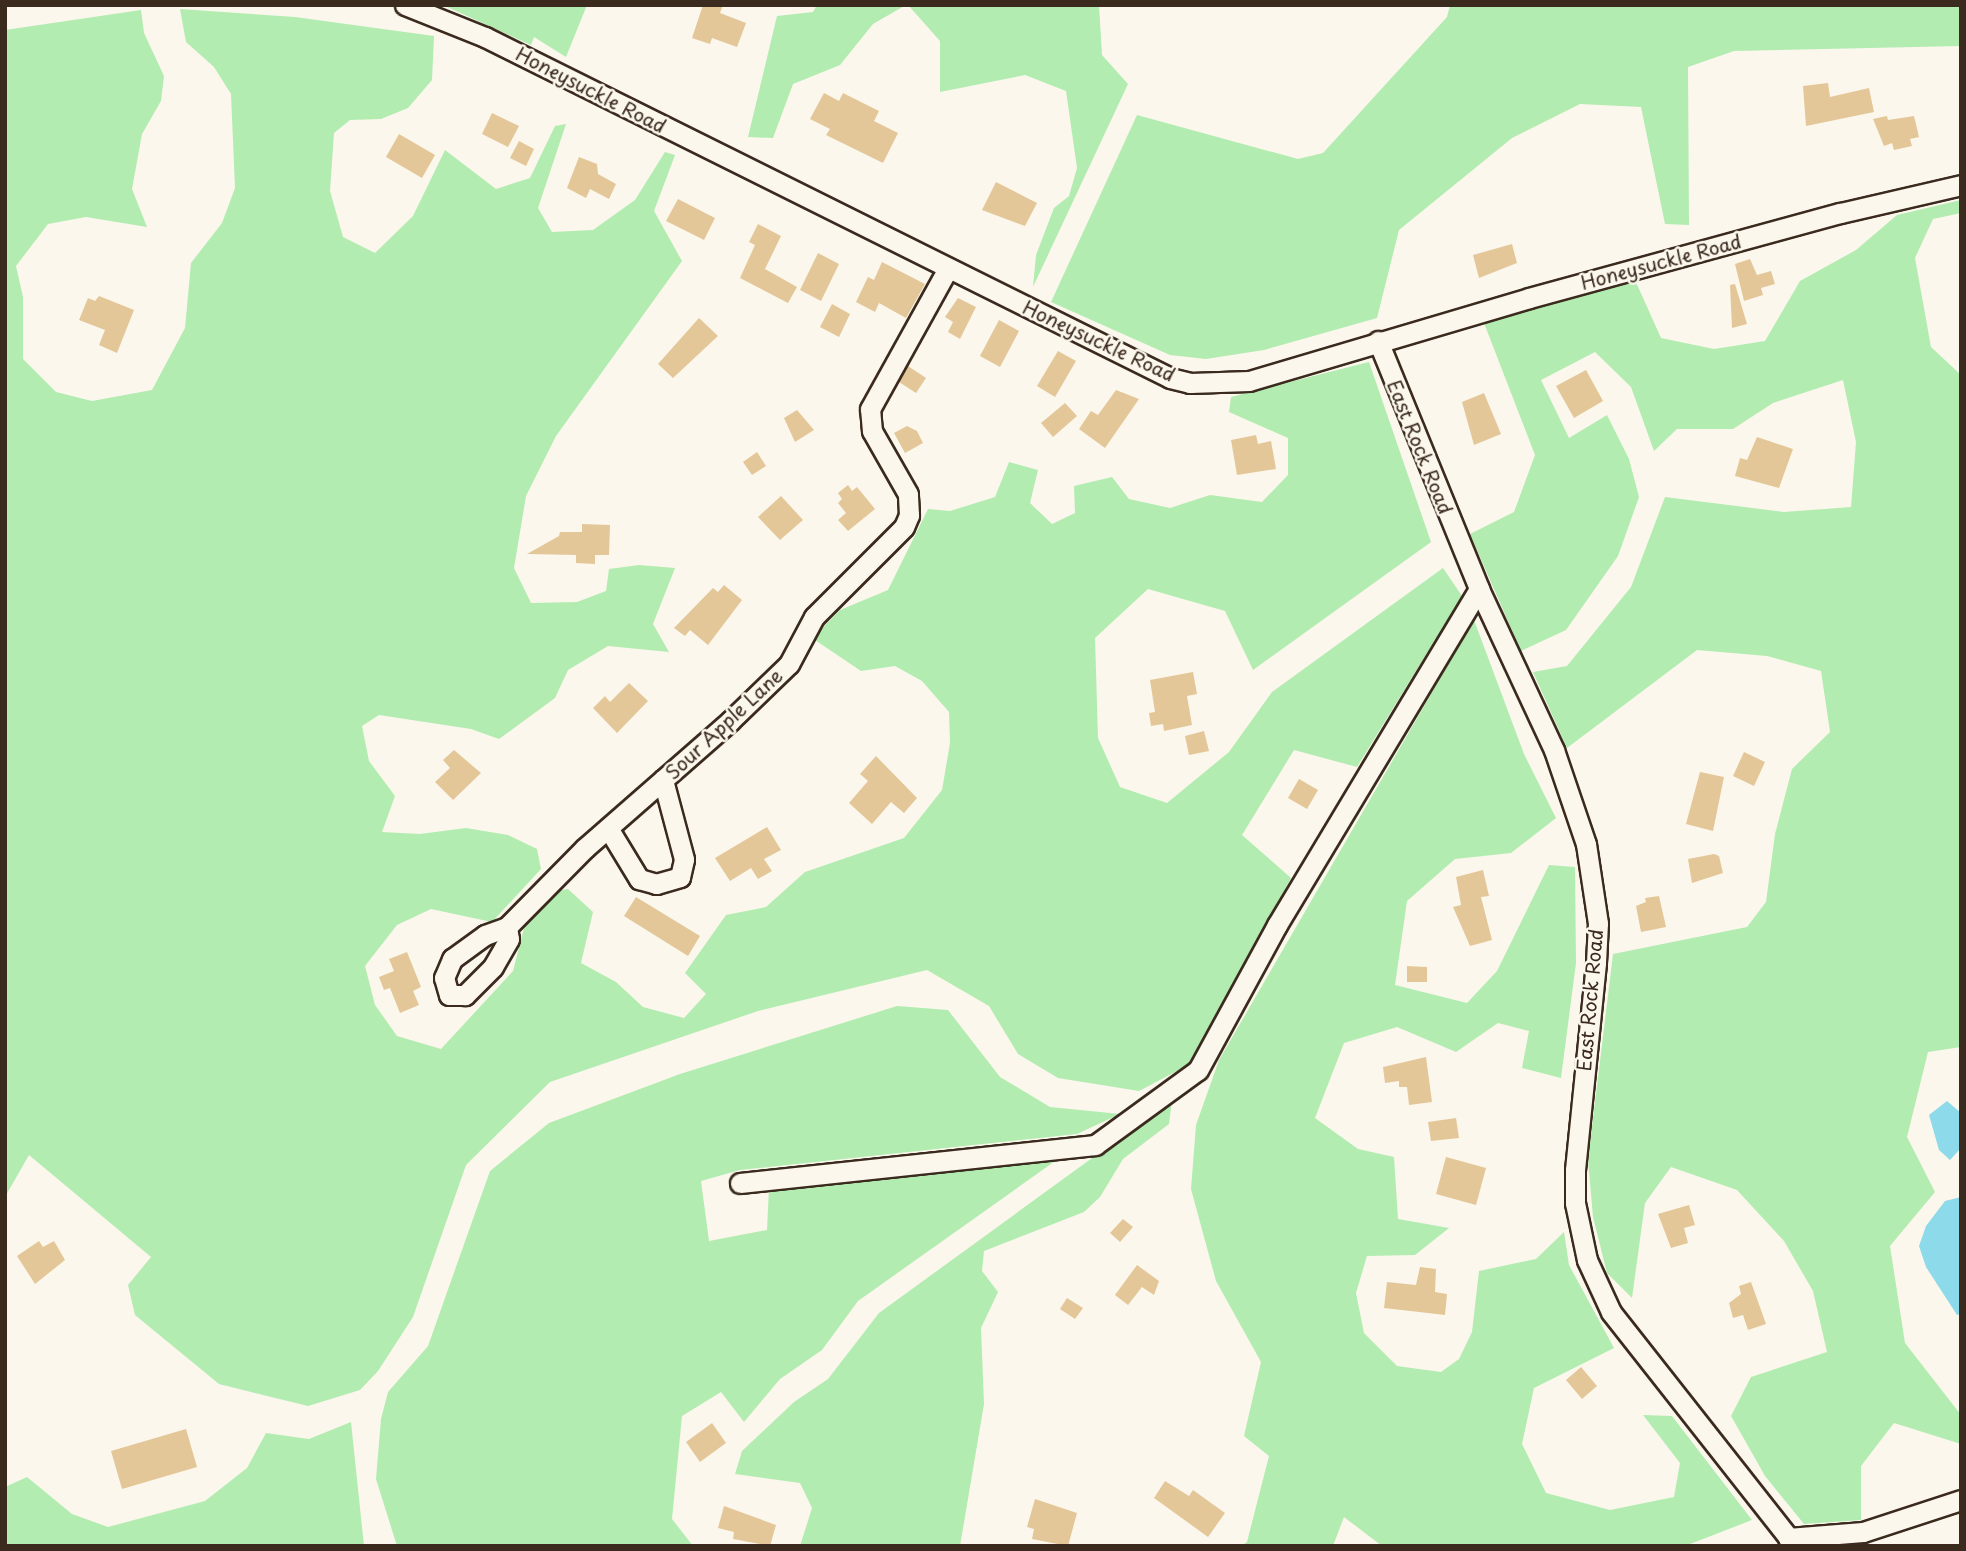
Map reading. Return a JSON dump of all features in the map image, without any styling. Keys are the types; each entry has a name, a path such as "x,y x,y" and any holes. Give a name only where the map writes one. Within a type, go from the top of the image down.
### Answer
{"street":[{"name":"Honeysuckle Road","path":"405,5 485,37 1170,378 1190,383 1249,381 1378,341 1840,213 1961,185"},
{"name":"Sour Apple Lane","path":"507,928 528,902 789,664 814,617 904,527 909,514 908,494 872,431 870,409 948,268"},
{"name":"East Rock Road","path":"1378,341 1479,589 1554,750 1579,818 1594,883 1597,963 1575,1170 1577,1216 1587,1260 1611,1312 1792,1542"},
{"path":"740,1183 1095,1145 1198,1069 1284,914 1479,589"},
{"path":"608,828 639,878 656,884 680,877 684,859 663,780"},
{"path":"1792,1542 1863,1532 1961,1500"}],"green space":[{"path":"443,5 587,5 566,57 534,37 531,45"},
{"path":"817,5 906,5 873,24 840,65 793,84 773,138 748,137 777,16 813,12"},
{"path":"908,5 1099,5 1102,55 1128,84 1033,287 1036,255 1054,208 1069,196 1077,168 1066,91 1025,75 940,92 940,41"},
{"path":"1450,5 1961,5 1961,46 1734,51 1688,67 1689,225 1665,224 1641,107 1580,104 1512,138 1399,230 1377,318 1264,350 1206,359 1170,355 1051,302 1137,115 1298,159 1323,153 1447,17"},
{"path":"180,9 295,17 434,36 432,80 408,108 381,119 350,120 334,133 330,191 343,237 375,253 413,216 445,150 496,189 530,178 555,126 566,124 538,208 552,232 593,230 635,200 665,152 675,155 654,211 682,261 556,436 526,496 514,568 531,603 577,602 606,591 609,569 639,565 675,568 653,624 669,652 608,646 568,670 555,698 499,739 471,729 379,715 362,726 369,761 395,796 382,832 420,834 466,828 508,835 537,849 541,869 492,922 431,909 397,925 365,966 375,1005 397,1036 441,1049 513,971 524,928 555,891 568,889 593,912 581,963 616,982 643,1007 684,1018 706,994 685,973 726,915 766,907 805,872 904,838 942,790 950,743 949,712 922,681 895,666 861,671 812,638 840,610 888,590 928,509 950,511 995,497 1009,462 1038,470 1030,503 1052,524 1075,513 1074,486 1112,477 1129,499 1170,508 1210,495 1262,502 1288,475 1288,438 1229,412 1231,397 1369,362 1431,542 1253,670 1225,611 1148,589 1095,638 1098,738 1120,787 1167,803 1229,752 1272,692 1443,568 1462,596 1357,767 1294,750 1242,835 1291,878 1192,1063 1139,1091 1058,1078 1018,1054 989,1006 927,970 758,1011 550,1082 466,1165 413,1317 378,1371 360,1390 308,1406 219,1384 135,1315 128,1285 151,1257 29,1155 5,1197 5,30 141,10 144,33 164,76 161,101 142,134 132,189 147,227 86,217 48,224 16,266 23,297 23,359 56,392 92,401 152,390 185,328 191,263 222,223 235,188 231,94 214,67 186,42"},
{"path":"1961,200 1961,213 1933,219 1915,258 1931,347 1961,375 1961,1047 1928,1052 1907,1137 1935,1192 1890,1246 1905,1343 1961,1415 1961,1444 1894,1423 1861,1466 1861,1520 1804,1524 1765,1476 1731,1416 1751,1377 1827,1352 1813,1291 1784,1241 1737,1190 1671,1167 1645,1203 1632,1298 1607,1273 1593,1217 1588,1160 1613,954 1747,927 1766,902 1775,834 1792,769 1830,732 1821,671 1767,656 1697,650 1567,748 1533,672 1567,666 1631,587 1665,497 1784,512 1851,507 1856,442 1843,380 1773,403 1733,429 1677,429 1654,451 1631,387 1595,352 1541,380 1569,438 1607,415 1629,459 1639,497 1618,556 1566,630 1521,651 1470,534 1514,512 1535,455 1484,323 1635,280 1661,338 1714,349 1765,341 1800,281 1856,250 1897,215"},
{"path":"1474,620 1524,754 1556,818 1511,853 1455,859 1407,901 1395,985 1467,1003 1497,971 1549,865 1575,867 1576,963 1561,1078 1522,1068 1529,1031 1498,1023 1456,1052 1397,1027 1344,1043 1315,1118 1358,1149 1394,1157 1398,1219 1449,1228 1415,1255 1367,1256 1356,1293 1364,1333 1397,1366 1441,1372 1459,1359 1472,1332 1479,1271 1536,1259 1564,1232 1569,1265 1614,1348 1534,1388 1522,1444 1546,1493 1610,1510 1674,1497 1680,1463 1643,1415 1672,1416 1752,1520 1685,1546 1382,1546 1344,1517 1333,1546 1241,1546 1247,1542 1269,1456 1244,1436 1261,1362 1216,1281 1191,1189 1196,1125 1219,1060"},
{"path":"897,1006 948,1010 1000,1077 1050,1107 1120,1114 1077,1134 740,1170 701,1181 709,1241 767,1230 769,1188 1058,1159 858,1301 822,1350 780,1379 744,1422 721,1392 682,1416 672,1519 693,1546 397,1546 376,1479 381,1419 388,1392 428,1346 490,1171 549,1123 680,1074"},
{"path":"1173,1092 1169,1124 1123,1159 1100,1197 1084,1212 984,1251 982,1271 998,1292 981,1328 984,1404 960,1546 800,1546 812,1508 800,1483 735,1474 742,1451 794,1402 828,1379 879,1313 1099,1153"},
{"path":"351,1422 364,1546 5,1546 5,1487 27,1477 72,1514 108,1527 205,1501 247,1468 266,1433 309,1439"}],"water":[{"path":"1947,1101 1961,1113 1961,1148 1950,1160 1939,1150 1929,1115"},
{"path":"1961,1197 1961,1314 1957,1315 1926,1267 1919,1246 1926,1226 1945,1201"}],"building":[{"path":"703,5 723,5 720,13 746,23 737,47 712,38 710,44 692,38"},
{"path":"1828,83 1830,97 1869,88 1874,112 1806,126 1803,86"},
{"path":"824,93 839,101 843,93 879,111 874,121 898,133 883,163 826,135 830,129 810,119"},
{"path":"492,113 519,126 508,147 482,134"},
{"path":"1887,116 1888,120 1914,116 1919,137 1910,139 1912,146 1894,150 1892,143 1884,146 1873,119"},
{"path":"399,134 435,155 422,178 386,157"},
{"path":"519,141 534,149 526,166 510,158"},
{"path":"579,157 597,164 598,174 616,184 609,199 590,189 586,198 567,188"},
{"path":"996,182 1037,203 1025,226 982,210"},
{"path":"678,199 715,218 704,240 666,221"},
{"path":"758,224 781,236 765,269 797,287 788,303 740,278 755,245 749,242"},
{"path":"1512,244 1517,263 1479,278 1473,255"},
{"path":"818,253 839,264 821,301 800,290"},
{"path":"1750,259 1757,275 1771,271 1775,284 1761,288 1763,295 1744,301 1735,264"},
{"path":"882,262 925,284 906,318 879,303 875,312 856,302 868,277 874,280"},
{"path":"1735,284 1747,324 1732,328 1730,285"},
{"path":"99,296 134,310 117,353 99,345 105,330 79,320 88,298 95,301"},
{"path":"958,298 976,307 960,339 948,332 953,322 945,317"},
{"path":"832,304 850,314 839,337 820,327"},
{"path":"699,318 718,336 673,378 658,364"},
{"path":"999,320 1019,331 1000,367 980,356"},
{"path":"1058,351 1076,361 1055,397 1037,386"},
{"path":"908,366 926,378 916,393 899,382"},
{"path":"1586,370 1603,401 1574,418 1556,386"},
{"path":"1116,390 1139,399 1105,448 1079,429 1091,411 1098,415"},
{"path":"1484,393 1501,434 1474,445 1462,402"},
{"path":"1065,403 1077,416 1053,437 1041,423"},
{"path":"797,410 814,430 795,442 784,418"},
{"path":"907,426 917,431 923,443 905,453 894,433"},
{"path":"1256,435 1258,444 1271,441 1276,469 1237,475 1231,440"},
{"path":"1757,437 1793,449 1779,488 1735,476 1740,458 1747,460"},
{"path":"757,452 766,466 752,475 743,462"},
{"path":"848,485 852,491 857,487 875,509 848,531 838,520 846,513 838,503 842,499 838,493"},
{"path":"781,496 803,520 780,540 758,517"},
{"path":"582,524 610,525 609,555 595,555 595,564 576,563 576,555 527,554 559,536 560,532 582,532"},
{"path":"724,585 742,600 708,645 690,630 685,636 674,628 713,588 718,592"},
{"path":"1193,672 1197,694 1187,696 1192,725 1164,731 1163,724 1151,726 1149,713 1155,712 1150,680"},
{"path":"629,683 648,701 617,733 593,708 605,696 610,702"},
{"path":"1204,731 1209,751 1189,755 1185,736"},
{"path":"454,750 481,773 453,800 435,782 450,768 443,760"},
{"path":"1744,752 1765,762 1754,786 1733,776"},
{"path":"876,756 917,798 904,813 891,802 872,824 849,803 868,781 860,774"},
{"path":"1700,772 1724,777 1713,831 1686,824"},
{"path":"1299,779 1318,790 1307,809 1288,798"},
{"path":"767,827 781,850 764,859 772,871 758,879 751,868 730,881 715,858"},
{"path":"1714,854 1719,856 1723,873 1692,883 1688,859"},
{"path":"1483,870 1489,896 1481,897 1492,940 1470,946 1453,907 1461,905 1456,877"},
{"path":"1659,896 1666,927 1641,932 1636,906 1646,902 1645,898"},
{"path":"636,897 700,936 688,956 624,916"},
{"path":"407,952 421,987 413,991 419,1005 400,1013 390,988 384,990 379,977 394,971 389,959"},
{"path":"1407,966 1427,967 1427,982 1407,982"},
{"path":"1426,1057 1432,1102 1409,1105 1407,1087 1399,1087 1399,1081 1385,1083 1383,1067"},
{"path":"1456,1118 1459,1138 1431,1141 1428,1122"},
{"path":"1446,1157 1486,1168 1476,1205 1436,1194"},
{"path":"1689,1205 1695,1225 1684,1228 1688,1243 1671,1248 1658,1214"},
{"path":"1123,1219 1133,1227 1120,1242 1110,1233"},
{"path":"39,1241 43,1247 54,1241 65,1260 35,1284 17,1256"},
{"path":"1137,1265 1159,1281 1154,1295 1142,1287 1128,1305 1115,1295"},
{"path":"1420,1267 1436,1269 1435,1292 1447,1294 1445,1315 1384,1308 1387,1282 1416,1285"},
{"path":"1751,1282 1766,1324 1748,1330 1743,1315 1733,1318 1729,1303 1741,1294 1739,1286"},
{"path":"1067,1298 1083,1308 1075,1319 1060,1309"},
{"path":"1581,1367 1597,1386 1582,1399 1566,1380"},
{"path":"712,1423 726,1443 700,1462 686,1442"},
{"path":"186,1429 197,1467 122,1489 111,1451"},
{"path":"1165,1481 1189,1496 1193,1490 1225,1513 1208,1537 1154,1498"},
{"path":"1035,1499 1077,1513 1068,1546 1032,1539 1034,1529 1027,1527"},
{"path":"724,1506 776,1525 770,1546 733,1539 734,1532 718,1528"}]}
